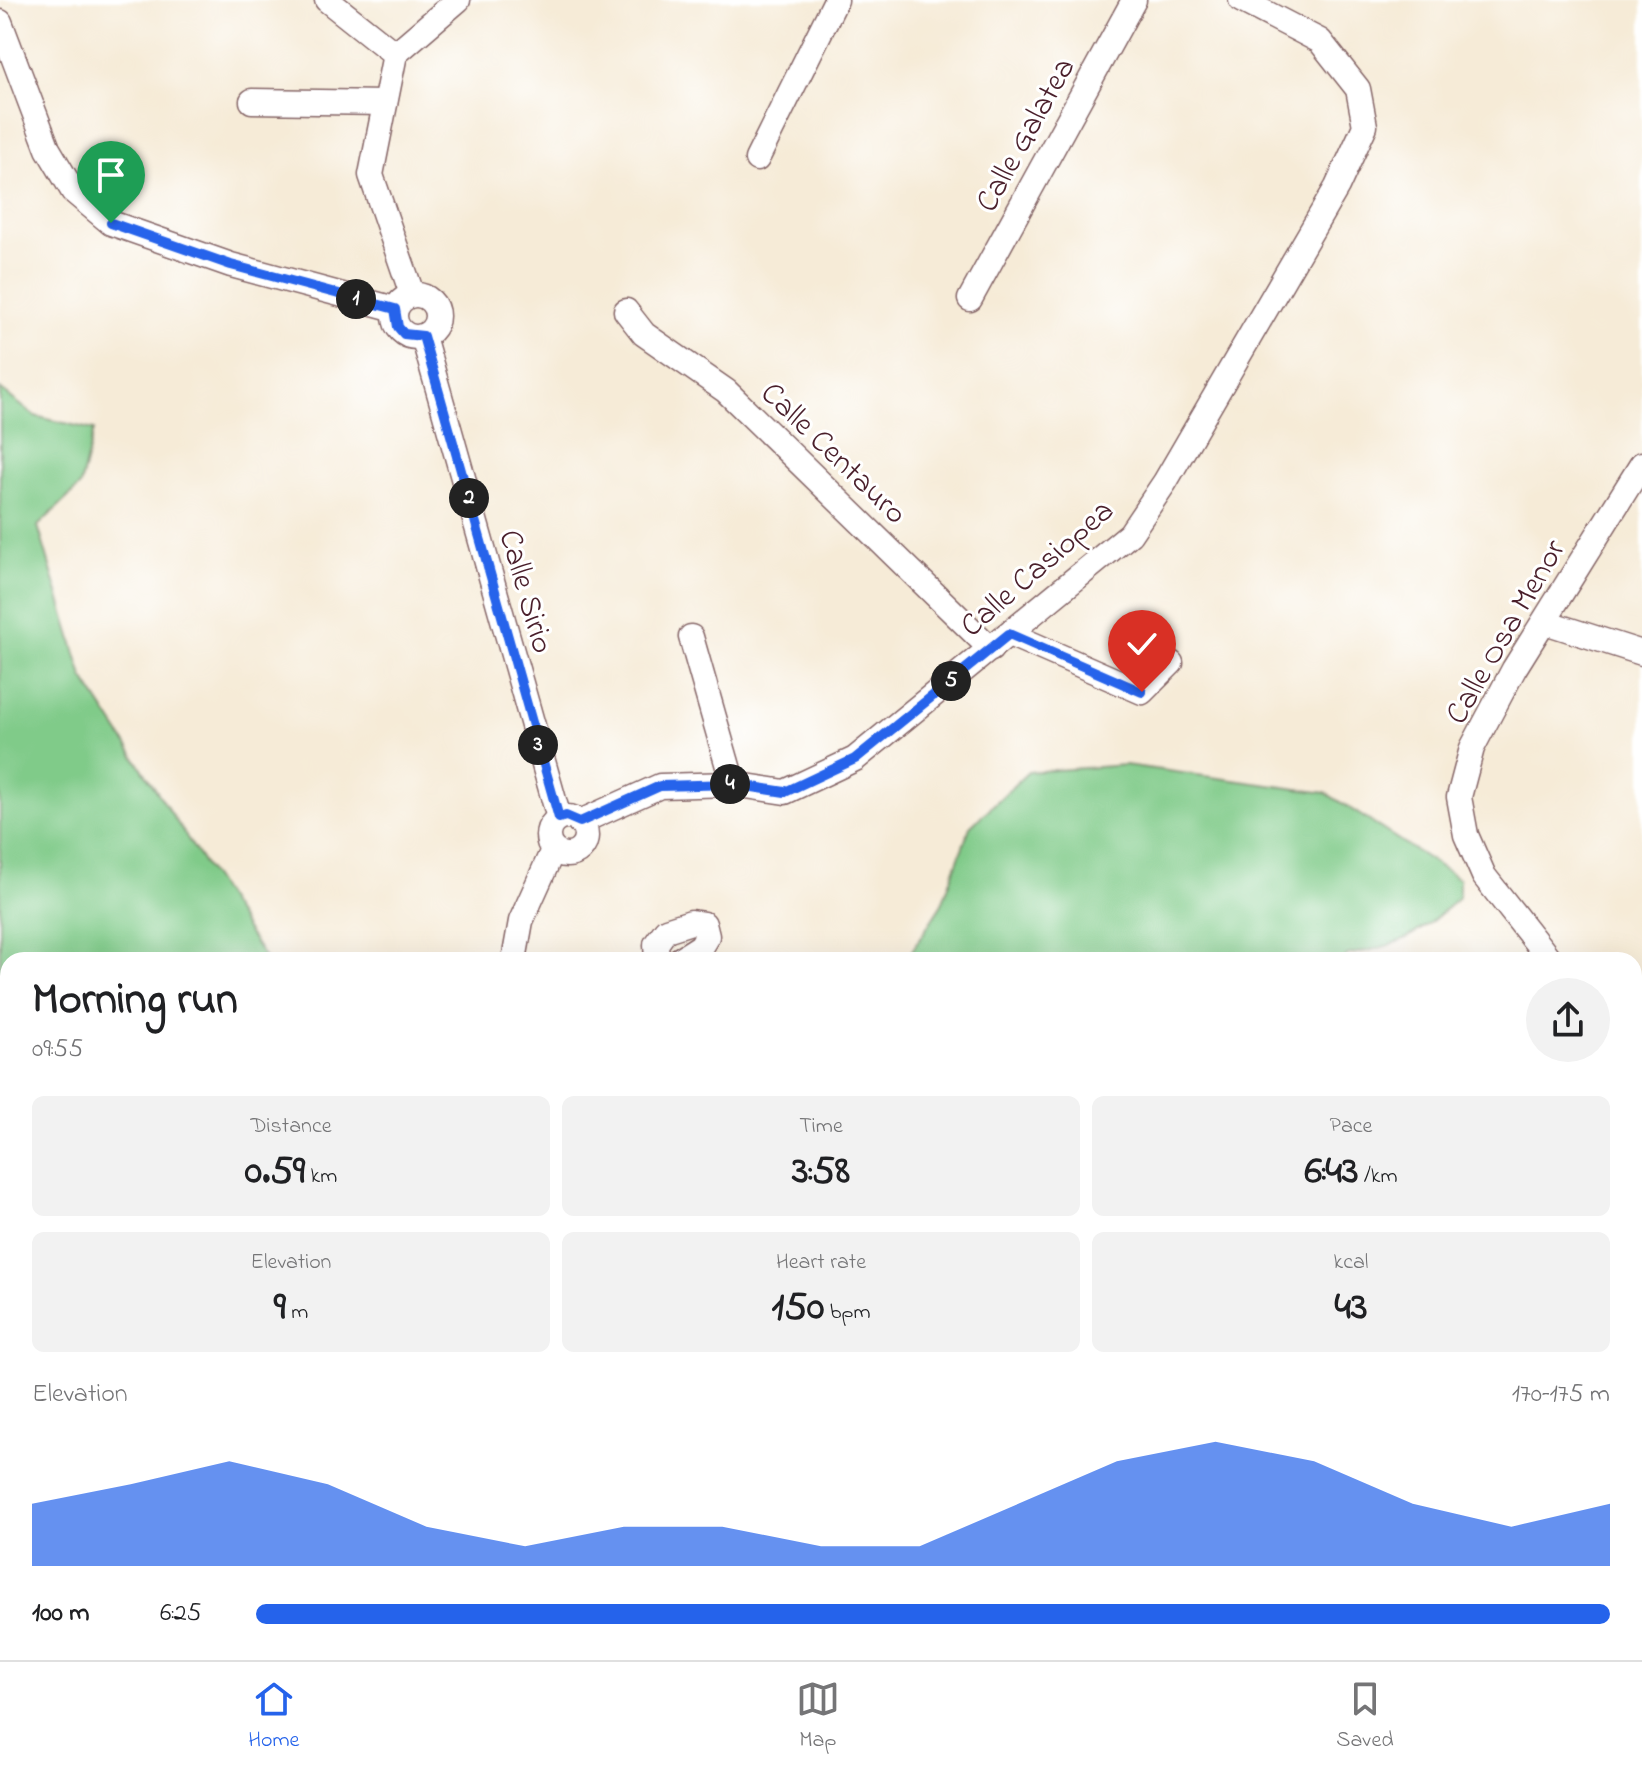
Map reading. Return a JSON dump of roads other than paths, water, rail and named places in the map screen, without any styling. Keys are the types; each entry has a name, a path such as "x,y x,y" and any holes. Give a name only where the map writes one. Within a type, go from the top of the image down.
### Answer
{"street":[{"path":"327,0 395,54"},
{"path":"0,22 48,149 73,191 111,223 231,265 403,302 431,301 437,310 437,321 423,336 404,334 398,327 403,302 371,175 395,54 458,0"},
{"path":"757,159 836,0"},
{"name":"Calle Galatea","path":"970,299 1134,0"},
{"name":"Calle Casiopea","path":"570,820 660,786 733,784 785,792 855,759 1130,534 1165,482 1337,187 1365,126 1358,89 1320,41 1241,0"},
{"path":"252,101 385,103"},
{"name":"Calle Centauro","path":"626,311 644,334 726,391 1000,642"},
{"name":"Calle Sirio","path":"423,336 570,820"},
{"name":"Calle Osa Menor","path":"1544,952 1484,876 1466,835 1459,797 1472,748 1514,669 1642,464"},
{"path":"1545,622 1642,653"},
{"path":"691,637 733,784"},
{"path":"1000,642 1142,692 1171,663"},
{"path":"570,820 587,835 581,849 567,855 553,850 547,836 553,822 570,820"},
{"path":"515,952 521,921 553,850"},
{"path":"656,952 656,944 666,930 691,922 704,924 707,936 701,946 692,952"}]}
